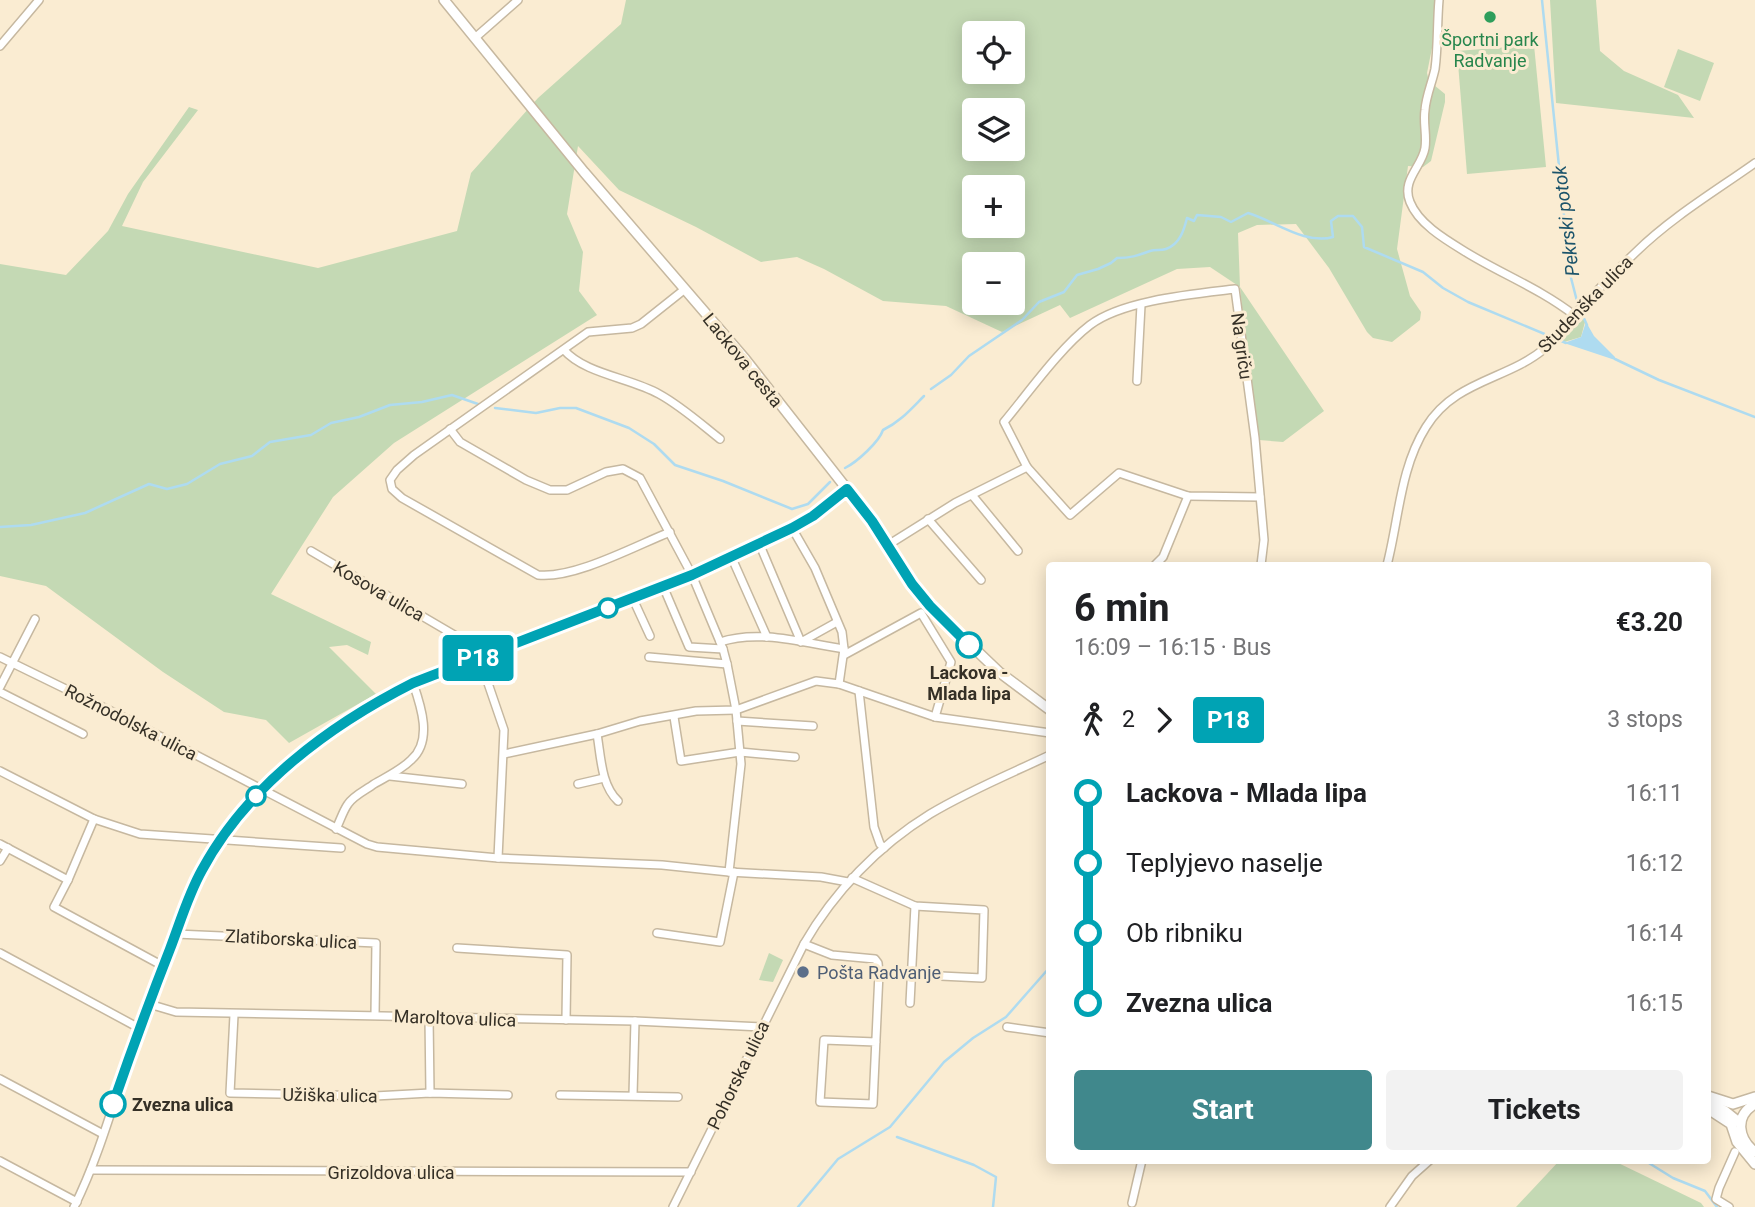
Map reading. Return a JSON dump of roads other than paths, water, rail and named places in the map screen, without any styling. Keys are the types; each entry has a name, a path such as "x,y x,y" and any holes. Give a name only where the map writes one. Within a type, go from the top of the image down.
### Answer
{"street":[{"path":"0,46 38,0"},
{"name":"Lackova cesta","path":"444,0 584,173 745,359 847,489 930,606 999,672 1046,707"},
{"path":"476,37 518,0"},
{"path":"1439,0 1434,70 1424,114 1425,147 1423,158 1408,185 1412,207 1426,223 1469,254 1553,299 1575,314"},
{"name":"Studenška ulica","path":"1388,562 1397,507 1412,457 1427,425 1451,398 1532,358 1664,227 1755,163"},
{"path":"670,532 571,572 552,576 538,575 402,498 392,489 390,480 397,470 450,429 565,351 588,332 632,328 685,289"},
{"name":"Na griču","path":"1260,498 1188,496 1119,474 1070,515 1027,467 1004,422 1090,325 1141,305 1187,295 1235,289 1255,438 1264,540 1261,562"},
{"path":"1137,381 1141,305"},
{"path":"565,351 580,363 630,380 659,394 720,439"},
{"path":"450,429 460,442 526,480 550,490 568,490 606,472 623,470 634,473 640,478 670,532 722,645 736,710 741,764 731,872 720,942 657,933"},
{"path":"888,545 929,519 1027,467"},
{"path":"0,1161 75,1204 91,1170 139,1028 195,882 220,841 261,790 332,730 376,701 413,683 692,575 792,528 813,516 847,489"},
{"path":"972,495 1018,551"},
{"path":"1158,562 1163,557 1188,496"},
{"path":"929,519 981,580"},
{"path":"792,528 815,568 842,632 844,652 839,684"},
{"path":"759,543 801,642"},
{"name":"Kosova ulica","path":"311,551 468,643 479,657"},
{"path":"731,556 767,637"},
{"path":"663,586 689,647 722,645 738,636 801,642 844,652 921,613 951,662 935,717"},
{"path":"633,598 650,636"},
{"path":"35,619 0,689 83,734"},
{"path":"801,642 837,622"},
{"name":"Rožnodolska ulica","path":"0,657 121,716 336,829 384,849 498,858 662,865 850,880"},
{"path":"479,657 504,730 498,858"},
{"path":"649,657 727,664"},
{"path":"504,754 597,734 640,721 696,712 736,710 817,681 839,684 935,717 1046,732"},
{"path":"336,829 348,804 410,761 422,744 420,705 413,683"},
{"path":"859,691 874,827 884,848"},
{"path":"674,717 681,761 740,752 796,757"},
{"path":"737,722 813,726"},
{"path":"597,734 604,778 609,793 618,801"},
{"name":"Pohorska ulica","path":"673,1207 804,944 850,880 915,824 944,806 1046,757"},
{"path":"0,771 94,819 140,834 341,848"},
{"path":"389,775 462,784"},
{"path":"578,784 604,778"},
{"path":"94,819 54,907 163,967"},
{"path":"0,861 4,846 68,880"},
{"path":"850,880 915,906 984,910 982,978 879,973"},
{"path":"910,1003 915,906"},
{"name":"Zlatiborska ulica","path":"176,934 376,943 375,1015"},
{"path":"804,944 832,955 875,959 878,963 879,973 876,1042 873,1104 820,1102 824,1040 876,1042"},
{"path":"457,948 567,955 566,1020"},
{"path":"0,953 139,1028"},
{"name":"Maroltova ulica","path":"149,1004 176,1013 635,1021 762,1027"},
{"name":"Užiška ulica","path":"234,1015 230,1093 508,1095"},
{"path":"429,1017 430,1093"},
{"path":"633,1095 635,1021"},
{"path":"1007,1027 1046,1032"},
{"path":"0,1079 103,1134"},
{"path":"560,1096 678,1097"},
{"path":"1711,1097 1744,1107 1755,1104"},
{"path":"1738,1129 1744,1107 1755,1097"},
{"path":"1711,1104 1725,1111 1738,1129 1746,1151 1755,1164"},
{"path":"1711,1111 1738,1129"},
{"path":"1730,1207 1716,1199 1723,1179 1746,1151"},
{"path":"1132,1203 1141,1164"},
{"path":"1390,1207 1412,1176 1426,1164"},
{"name":"Grizoldova ulica","path":"91,1170 691,1172"}],"water":[{"path":"1586,322 1594,336 1615,360 1564,343 1581,337"}],"waterway":[{"name":"Pekrski potok","path":"1542,0 1570,274 1578,305 1587,325"},
{"path":"931,389 951,375 969,356 1022,320 1039,302 1064,292 1077,275 1098,269 1117,258 1171,247 1181,236 1187,218 1194,221 1197,215 1221,217 1231,222 1248,213 1301,235 1322,239 1333,237 1331,221 1338,216 1353,216 1362,227 1364,247 1423,272 1443,288 1468,302 1566,343"},
{"name":"Pekrski potok","path":"1615,359 1659,380 1755,417"},
{"path":"0,527 31,525 85,513 149,484 167,489 187,484 220,464 252,456 270,442 311,435 331,423 359,417 390,405 422,402 452,395 478,404"},
{"path":"845,468 867,451 883,430 900,419 924,396"},
{"path":"495,408 536,413 576,408 629,428 654,444 675,465 792,509 808,504 830,482"},
{"path":"798,1207 838,1159 890,1127 944,1062 973,1038 1006,1017 1046,972"},
{"path":"897,1137 974,1165 996,1177 993,1207"},
{"path":"1650,1164 1673,1178 1705,1191 1717,1207"}],"place":[{"name":"Športni park Radvanje","path":"1490,17"},
{"name":"Lackova - Mlada lipa","path":"969,645"},
{"name":"Pošta Radvanje","path":"803,972"},
{"name":"Zvezna ulica","path":"113,1104"}]}
